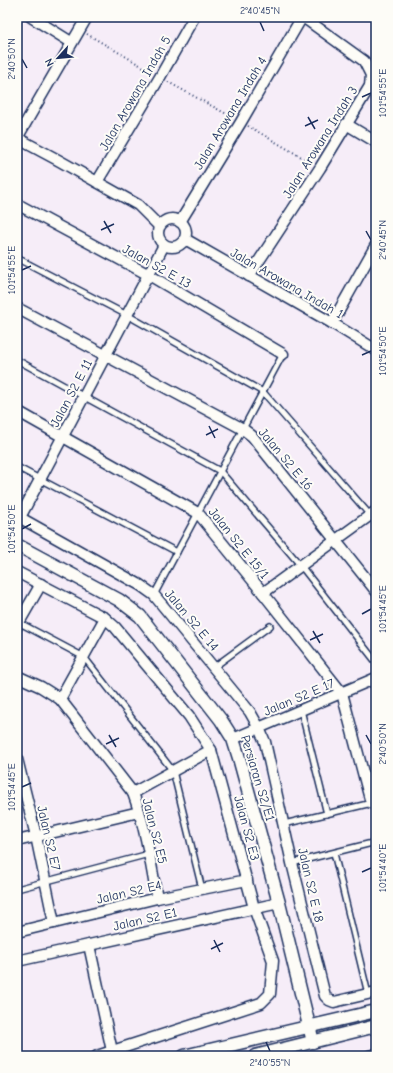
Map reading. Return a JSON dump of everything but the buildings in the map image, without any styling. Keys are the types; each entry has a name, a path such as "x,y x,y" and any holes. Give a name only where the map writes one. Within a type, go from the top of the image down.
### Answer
{"street":[{"path":"31,17 71,42"},
{"path":"87,17 71,42 17,138 138,205 159,226"},
{"name":"Jalan Arowana Indah 5","path":"97,182 194,17"},
{"name":"Jalan Arowana Indah 4","path":"180,222 303,17"},
{"name":"Jalan Arowana Indah 3","path":"249,276 320,168 370,86 371,75 364,61 303,17"},
{"path":"346,124 376,142"},
{"name":"Jalan S2 E 13","path":"17,204 149,275 283,354"},
{"path":"171,219 180,222 185,230 185,239 179,246 170,248 159,240 159,226 166,220 171,219"},
{"name":"Jalan Arowana Indah 1","path":"185,239 332,323 376,350"},
{"name":"Jalan S2 E 11","path":"18,519 164,245"},
{"path":"332,323 376,246"},
{"name":"Jalan S2 E 16","path":"17,308 243,429 252,436 376,591"},
{"name":"Jalan S2 E 15/1","path":"17,411 198,513 342,693"},
{"path":"263,594 336,540 374,516"},
{"name":"Jalan S2 E 14","path":"18,519 140,585 154,595 250,712 260,728"},
{"name":"Persiaran S2/E1","path":"17,544 119,600 140,616 221,720 233,739 279,904 308,1027 313,1042"},
{"name":"Jalan S2 E3","path":"17,572 105,618 189,716 211,750 254,908 273,961 270,994 261,1003 97,1056"},
{"path":"18,623 41,584"},
{"path":"60,699 105,618"},
{"name":"Jalan S2 E5","path":"17,676 41,687 60,699 133,793 149,854 157,898"},
{"name":"Jalan S2 E 17","path":"233,739 376,678"},
{"path":"342,693 374,803"},
{"name":"Jalan S2 E 18","path":"260,728 265,742 292,864 324,996 334,1002 372,993"},
{"path":"133,793 211,750"},
{"name":"Jalan S2 E7","path":"17,759 36,836 54,923"},
{"path":"17,841 139,812"},
{"name":"Jalan S2 E4","path":"17,932 157,898 247,880"},
{"name":"Jalan S2 E1","path":"17,961 254,908 279,904"},
{"path":"89,945 112,1051"},
{"path":"184,1056 376,1011"},
{"path":"255,1056 376,1026"},
{"path":"370,1056 376,1054"}],"lane":[{"path":"17,258 128,315 263,392 374,516"},
{"path":"154,595 283,354"},
{"path":"17,360 220,471 301,566 376,662"},
{"path":"17,467 177,552"},
{"path":"18,623 84,657 173,771 202,890"},
{"path":"214,667 270,626"},
{"path":"301,710 327,814"},
{"path":"284,824 374,803"},
{"path":"292,864 376,842"},
{"path":"334,853 372,993"},
{"path":"17,889 149,854"}],"path":[{"path":"79,29 320,168"}]}
